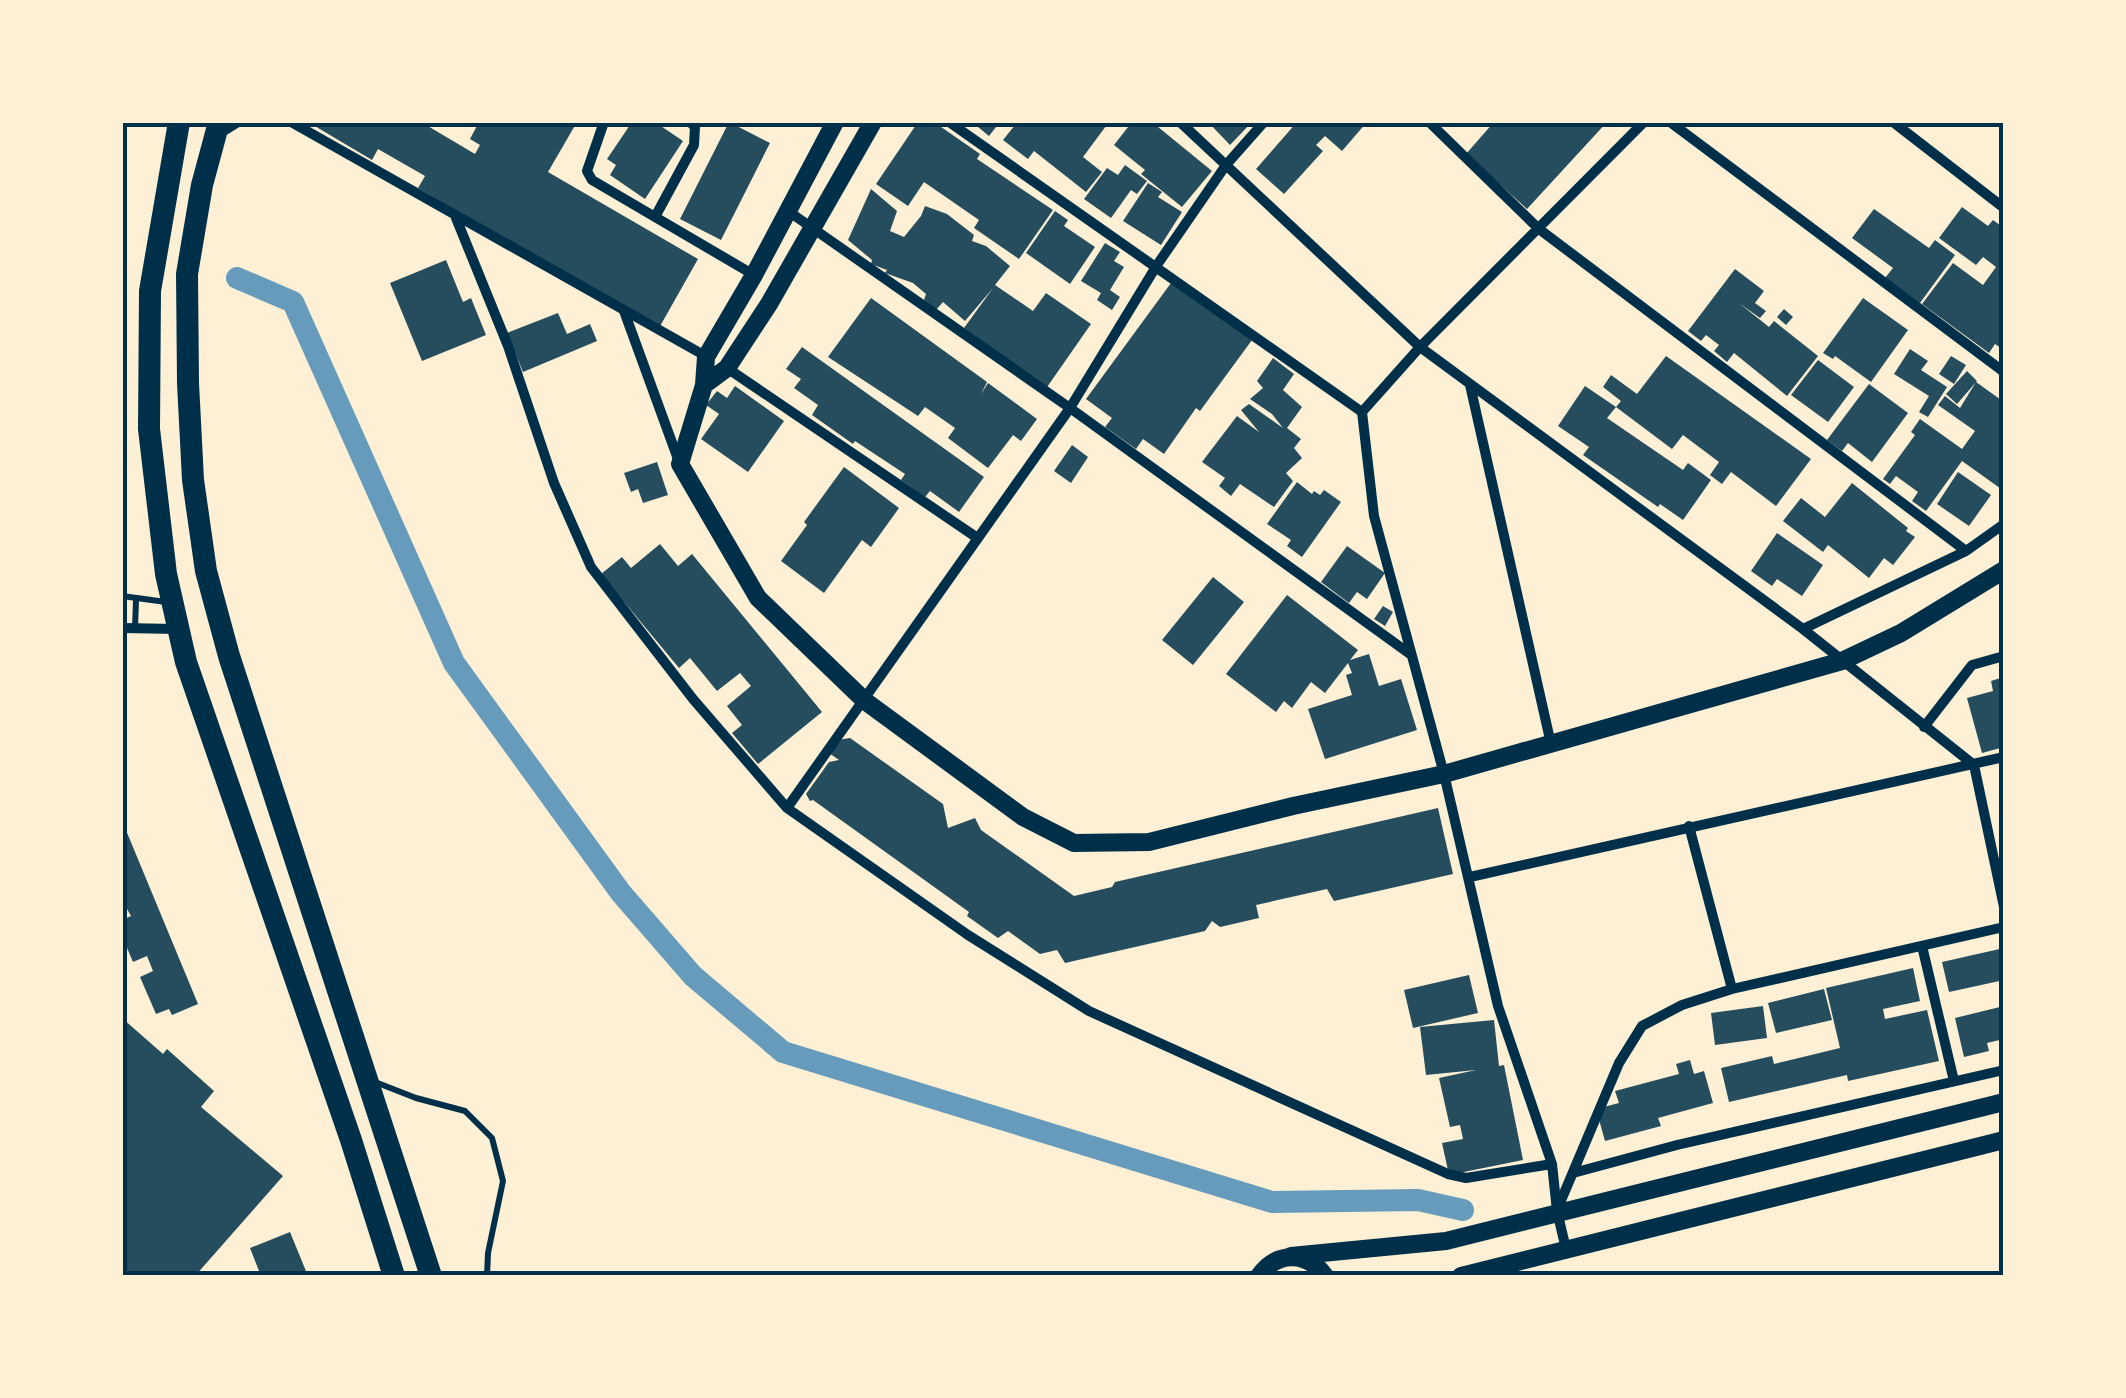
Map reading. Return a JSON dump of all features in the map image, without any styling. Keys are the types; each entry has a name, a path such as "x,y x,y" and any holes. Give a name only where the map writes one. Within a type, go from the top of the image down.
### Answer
{"highway":[{"path":"179,122 150,291 149,430 166,574 192,680 394,1276"},
{"path":"217,130 202,185 188,274 193,480 206,571 229,656 431,1276"}],"street":[{"path":"217,130 238,122"},
{"path":"291,122 728,368 976,536"},
{"path":"604,122 586,171 592,180 754,275"},
{"path":"656,217 694,144 695,127 690,122"},
{"path":"680,464 704,385 706,356 835,122"},
{"path":"704,385 728,368 873,122"},
{"path":"949,122 1362,412 1374,516 1444,774 1498,1006 1552,1164 1566,1250"},
{"path":"1180,122 1420,347 1803,629 1974,765 2004,907"},
{"path":"787,808 1070,408 1156,265 1226,165 1264,122"},
{"path":"1429,122 1539,229 1966,551"},
{"path":"1442,134 1453,122"},
{"path":"1362,412 1420,347 1644,122"},
{"path":"1670,122 2004,372"},
{"path":"1893,122 2001,201"},
{"path":"788,212 1070,408 1411,654"},
{"path":"456,218 508,346 554,483 592,567 694,698 787,808 968,935 1089,1011 1448,1174 1466,1178 1552,1164"},
{"path":"624,311 680,464 758,598 865,702 1023,817 1074,843 1149,842 1444,774 1842,661 1901,632 2004,570"},
{"path":"1470,384 1550,744"},
{"path":"1803,629 1966,551 2004,524"},
{"path":"128,628 178,629"},
{"path":"1924,726 1972,665 2004,656"},
{"path":"1470,877 2004,757"},
{"path":"1689,826 1732,989"},
{"path":"1557,1212 1619,1064 1642,1026 1682,1005 1732,989 2004,927"},
{"path":"1922,946 1954,1081"},
{"path":"1573,1173 1676,1145 2004,1070"},
{"path":"1257,1274 1280,1258 1446,1241 2004,1102"},
{"path":"1460,1276 2004,1140"},
{"path":"1291,1256 1314,1263 1325,1276"}],"lane":[{"path":"122,596 172,602"},
{"path":"128,628 136,600"},
{"path":"366,1079 466,1111 492,1138 503,1180 488,1253 488,1276"}],"building":[{"path":"308,122 421,122 475,154 480,145 470,139 479,122 577,122 548,172 698,259 659,328 418,188 425,176 378,149 372,160"},
{"path":"632,122 655,122 683,141 645,199 610,175 616,165 607,159"},
{"path":"729,122 770,143 721,240 680,219"},
{"path":"918,122 934,122 980,154 977,159 1053,210 1019,259 974,228 979,220 924,182 908,206 876,184"},
{"path":"972,122 1000,122 989,136"},
{"path":"1013,122 1109,122 1083,157 1102,172 1086,192 1034,151 1028,159 1003,140 1015,125"},
{"path":"1132,122 1152,122 1212,171 1182,207 1141,174 1145,170 1114,145"},
{"path":"1208,122 1252,122 1230,145"},
{"path":"1297,122 1367,122 1342,151 1325,136 1316,145 1323,151 1284,194 1256,169"},
{"path":"1494,122 1607,122 1527,209 1466,154"},
{"path":"1125,165 1147,181 1137,194 1131,190 1111,218 1084,199 1107,168 1118,175"},
{"path":"1148,183 1162,192 1158,197 1182,212 1161,245 1123,221"},
{"path":"871,189 897,211 890,231 904,237 925,206 947,214 974,235 972,241 986,246 1010,266 995,285 1033,311 1046,293 1091,324 1045,390 964,328 993,288 965,321 943,302 936,310 913,283 871,264 872,260 848,240"},
{"path":"1962,207 1988,226 1993,220 2004,228 2004,350 1995,344 1989,353 1922,304 1953,263 1983,285 1996,267 1983,257 1976,265 1939,238"},
{"path":"1874,209 1929,248 1935,240 1955,255 1920,303 1885,278 1893,268 1852,238"},
{"path":"1055,211 1068,220 1064,226 1095,247 1070,284 1026,253"},
{"path":"1105,243 1120,252 1114,261 1124,267 1110,290 1120,297 1112,310 1097,300 1101,293 1081,281"},
{"path":"446,260 463,302 471,298 486,335 422,361 390,283"},
{"path":"1735,269 1764,291 1755,303 1766,311 1760,318 1739,303 1769,327 1774,321 1818,356 1787,396 1734,353 1727,362 1714,351 1719,345 1706,335 1701,341 1688,331"},
{"path":"1171,283 1252,340 1164,454 1143,439 1136,449 1105,427 1112,418 1086,399"},
{"path":"871,298 987,382 981,394 988,383 1037,419 1021,441 1013,435 988,468 948,438 955,428 925,407 918,416 828,357"},
{"path":"1863,298 1908,330 1871,382 1835,356 1833,359 1823,353"},
{"path":"1784,309 1793,317 1786,325 1777,317"},
{"path":"558,313 567,334 590,324 597,341 523,372 507,333"},
{"path":"802,347 984,477 959,512 930,491 925,497 901,480 905,474 812,415 818,405 794,388 801,379 786,369"},
{"path":"1910,349 1928,361 1921,370 1947,387 1928,417 1919,412 1929,396 1894,374"},
{"path":"1666,356 1811,459 1776,506 1731,472 1722,484 1710,475 1719,462 1683,435 1672,449 1616,407 1621,401 1603,387 1611,375 1637,394"},
{"path":"1951,356 1966,365 1954,384 1939,374"},
{"path":"1273,358 1294,374 1283,390 1302,407 1287,428 1301,439 1294,448 1302,458 1286,473 1293,481 1274,507 1240,484 1231,496 1219,486 1225,478 1202,462 1237,416 1259,432 1241,410 1249,404 1283,428 1272,414 1250,399 1263,388 1257,381"},
{"path":"1818,360 1854,387 1828,422 1791,395"},
{"path":"1967,371 1977,381 1957,404 1946,394"},
{"path":"1976,382 2004,402 2004,491 1962,461 1926,511 1912,501 1918,492 1896,476 1890,484 1883,479 1915,435 1911,432 1920,419 1962,449 1975,431 1938,405 1945,396 1960,408"},
{"path":"1869,384 1908,413 1872,462 1848,443 1842,451 1827,440"},
{"path":"735,386 784,421 748,472 701,439 719,414 706,405 717,391 727,398"},
{"path":"1585,386 1616,407 1607,418 1683,470 1688,463 1711,480 1683,520 1583,455 1589,447 1558,426"},
{"path":"1072,445 1088,457 1071,483 1054,471"},
{"path":"657,462 668,495 643,503 638,489 631,492 624,473"},
{"path":"844,467 899,508 871,547 862,540 824,593 781,561"},
{"path":"1958,472 1991,495 1969,526 1937,504"},
{"path":"1297,482 1312,494 1314,491 1320,495 1324,490 1341,502 1302,557 1287,546 1291,540 1267,524"},
{"path":"1852,483 1915,537 1893,565 1884,558 1869,578 1828,545 1823,552 1783,521 1801,498 1825,517"},
{"path":"1777,533 1823,565 1802,596 1777,579 1772,586 1751,571"},
{"path":"660,544 678,566 692,554 822,712 758,764 732,733 742,725 727,706 751,686 740,673 717,691 690,658 679,668 601,574 622,557 631,568"},
{"path":"1347,546 1385,573 1367,599 1357,592 1349,603 1321,582"},
{"path":"1213,577 1244,602 1193,665 1162,640"},
{"path":"1287,595 1358,650 1350,660 1369,654 1379,686 1401,679 1417,730 1325,759 1308,709 1352,695 1346,675 1352,673 1348,663 1325,693 1311,682 1292,708 1284,701 1276,712 1226,674"},
{"path":"1383,606 1393,612 1385,626 1374,619"},
{"path":"2004,677 2004,747 1982,753 1967,698 1993,691 1991,681"},
{"path":"850,738 943,804 948,828 975,818 981,830 1074,896 1112,887 1115,882 1438,808 1453,874 1334,901 1327,889 1256,905 1259,918 1220,927 1212,921 1205,931 1065,963 1057,950 1040,954 1008,931 998,938 967,916 969,912 810,801 806,794 829,762 839,760 829,753 838,740"},
{"path":"123,823 198,1004 172,1015 169,1009 156,1014 140,977 153,971 147,956 133,962 122,936 122,920 131,916 122,900"},
{"path":"2004,948 2004,980 1949,992 1942,962"},
{"path":"1913,968 1920,1001 1883,1009 1885,1019 1927,1010 1939,1061 1848,1081 1847,1075 1729,1102 1721,1068 1772,1056 1774,1064 1840,1048 1826,988"},
{"path":"1469,975 1478,1013 1413,1028 1404,990"},
{"path":"1824,989 1832,1020 1776,1033 1768,1003"},
{"path":"1763,1006 1767,1038 1715,1045 1711,1013"},
{"path":"2004,1006 2004,1039 1987,1043 1989,1051 1964,1057 1955,1018"},
{"path":"122,1018 163,1054 167,1049 214,1091 201,1107 283,1176 195,1276 122,1276"},
{"path":"1494,1020 1499,1066 1504,1065 1523,1160 1449,1175 1442,1143 1463,1139 1460,1125 1450,1127 1439,1078 1476,1070 1426,1075 1420,1027"},
{"path":"1690,1060 1694,1074 1704,1071 1713,1103 1658,1118 1661,1126 1605,1141 1596,1109 1619,1103 1615,1091 1679,1074 1676,1064"},
{"path":"290,1232 308,1276 261,1276 250,1248"}],"waterway":[{"path":"237,278 293,302 454,663 621,893 693,976 783,1052 1272,1202 1418,1200 1463,1210"}]}
